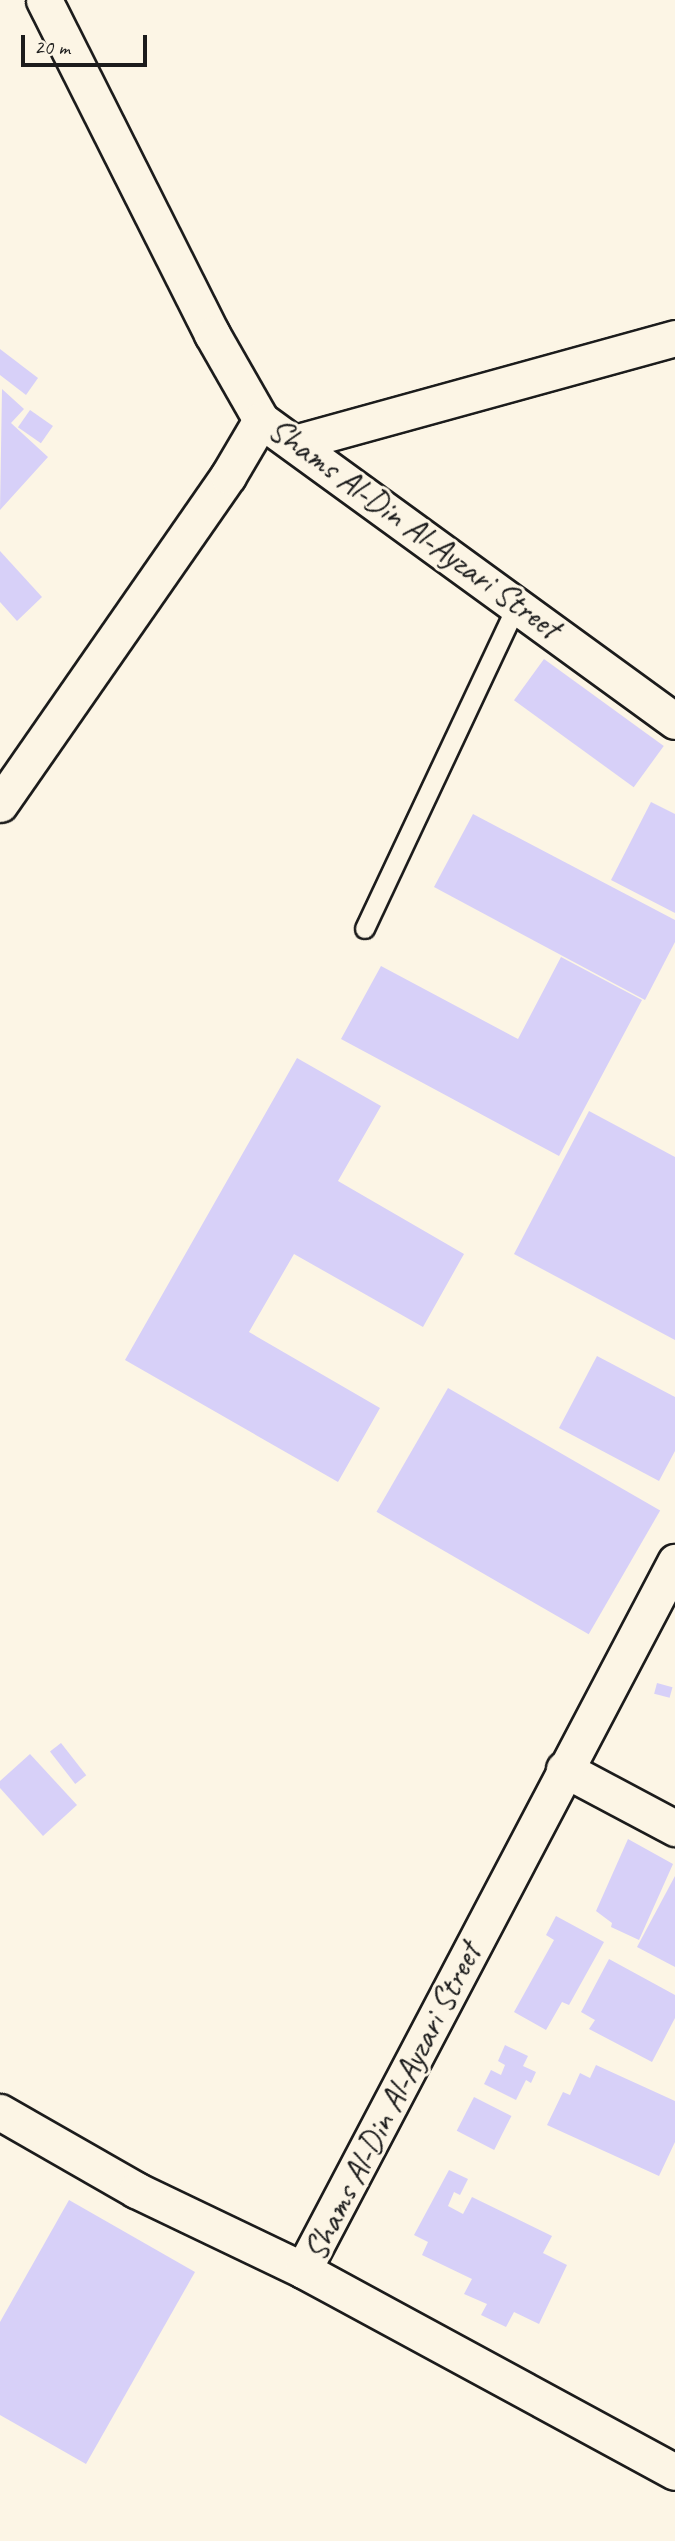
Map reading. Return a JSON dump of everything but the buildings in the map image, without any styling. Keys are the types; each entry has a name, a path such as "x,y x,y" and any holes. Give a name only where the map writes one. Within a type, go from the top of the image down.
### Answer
{"street":[{"name":"Shams Al-Din Al-Ayzari Street","path":"44,0 212,334 261,420 519,604 675,721"},
{"path":"294,443 675,338"},
{"path":"0,804 228,476 261,420"},
{"name":"Shams Al-Din Al-Ayzari Street","path":"675,1562 303,2270 675,2472"},
{"path":"564,1769 675,1828"},
{"path":"0,2112 136,2190 303,2270"}],"lane":[{"path":"365,929 519,604"}]}
